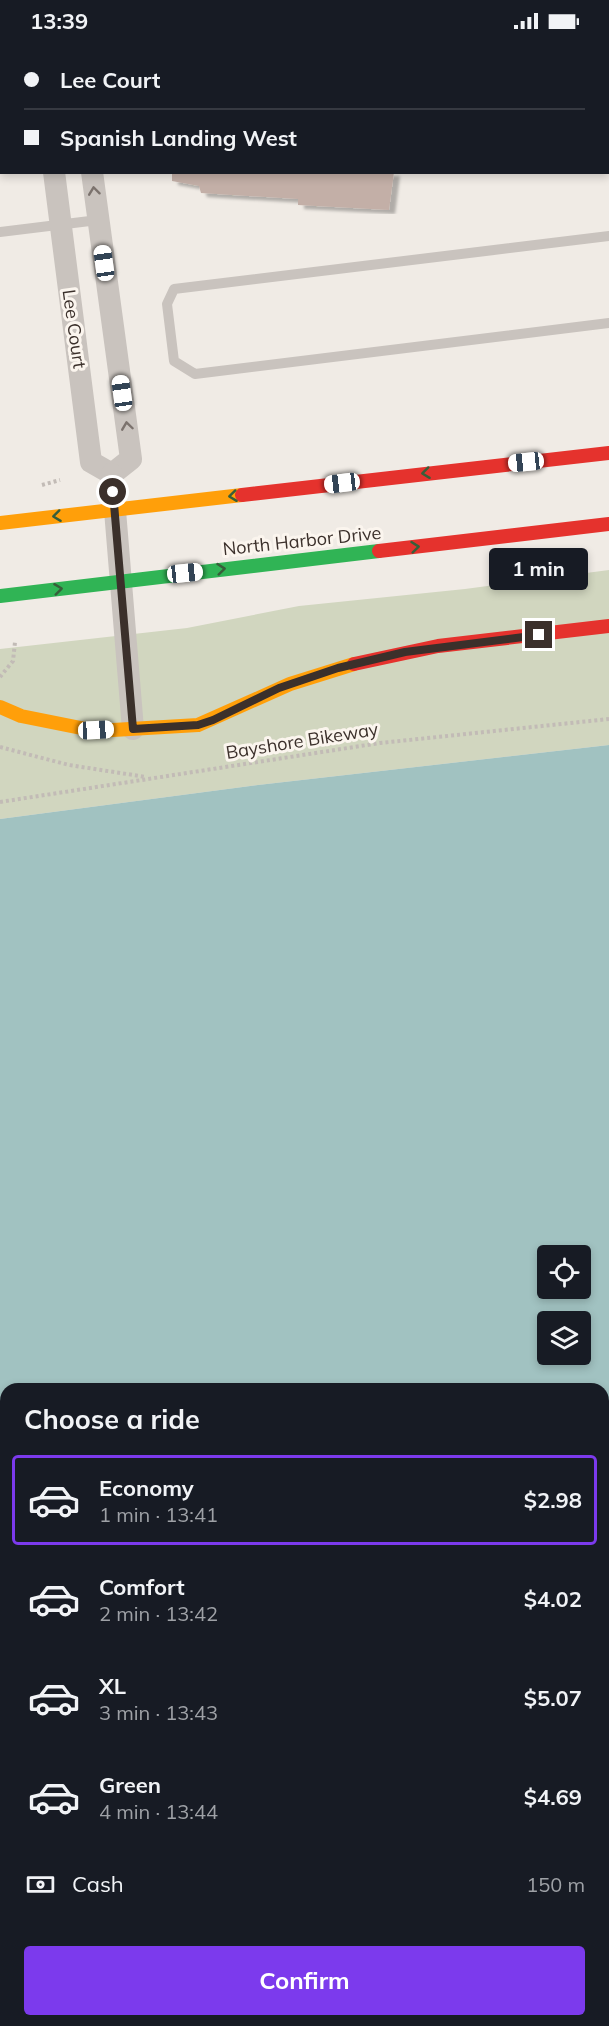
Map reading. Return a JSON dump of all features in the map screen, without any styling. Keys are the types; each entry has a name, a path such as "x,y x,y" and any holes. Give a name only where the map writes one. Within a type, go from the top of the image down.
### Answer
{"main road":[{"path":"0,523 609,453"},
{"name":"North Harbor Drive","path":"0,596 609,524"},
{"path":"0,707 21,716 96,730 198,725 279,688 338,668 405,652 484,640 609,626"}],"street":[{"name":"Lee Court","path":"54,174 91,462 112,474"},
{"path":"92,174 131,459 112,474 133,729"}],"lane":[{"path":"0,232 98,220"},
{"path":"609,236 174,289 167,304 174,361 195,374 609,324"}],"path":[{"path":"0,677 13,661 15,642"},
{"name":"Bayshore Bikeway","path":"0,802 380,743 609,719"},
{"path":"0,747 69,765 152,778"}],"green space":[{"path":"609,570 609,745 258,785 0,819 0,649 187,628 299,606 465,589"}],"water":[{"path":"609,745 609,1383 0,1383 0,819 258,785"}],"building":[{"path":"172,174 394,174 389,210 298,205 298,199 201,193 199,186 172,181"}],"traffic: fast":[{"path":"0,596 379,551"}],"traffic: slow":[{"path":"0,523 242,495"},
{"path":"0,707 21,716 96,731 198,725 290,684 354,664"}],"traffic: jam":[{"path":"242,495 609,453"},
{"path":"379,551 609,524"},
{"path":"354,664 438,646 609,626"}],"route":[{"path":"113,492 133,729 198,725 279,688 338,668 405,652 484,640 539,635"}]}
